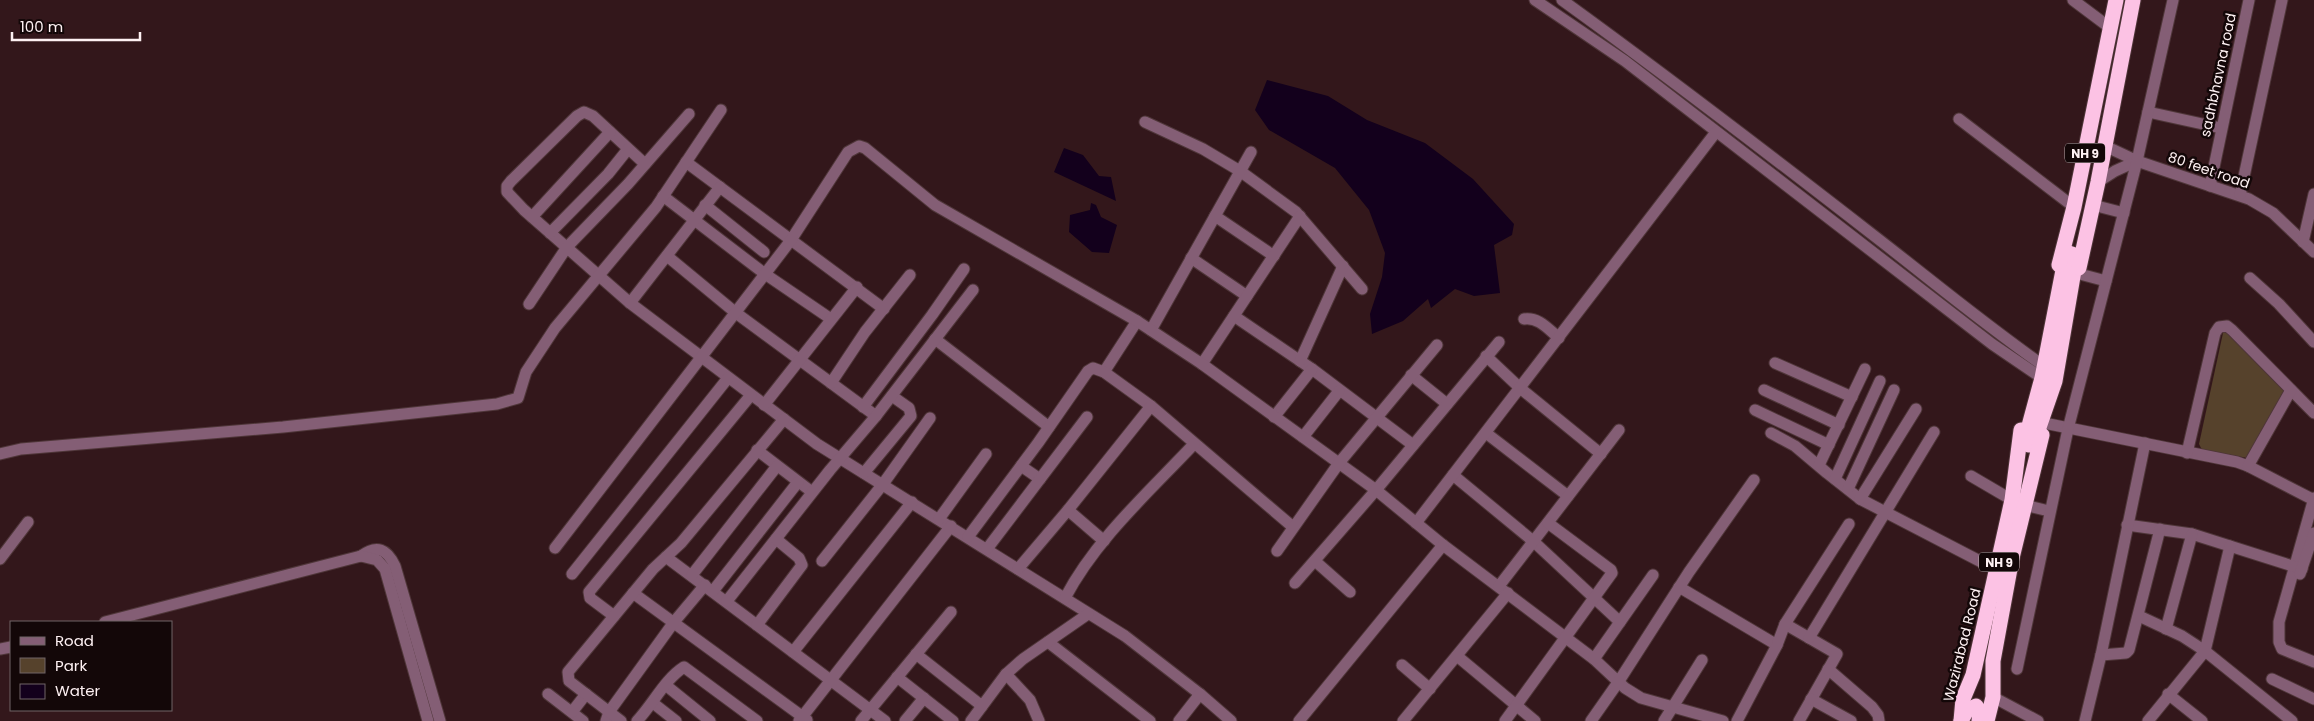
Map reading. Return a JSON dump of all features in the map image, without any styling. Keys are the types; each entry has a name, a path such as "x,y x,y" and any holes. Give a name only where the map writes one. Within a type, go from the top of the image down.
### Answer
{"highway":[{"name":"Wazirabad Road","path":"2069,280 2058,269 2074,207 2109,24 2116,0"},
{"name":"Wazirabad Road","path":"2041,413 2043,372 2069,280 2080,266 2133,0"},
{"name":"Wazirabad Road","path":"1961,721 1963,699 1973,674 1997,570 2018,503 2041,413 2057,373 2069,280"},
{"name":"Wazirabad Road","path":"1987,721 1992,698 1993,662 2018,503 2020,435 2028,413 2041,413"},
{"path":"1961,721 1967,710 1976,706 1980,712 1980,721"}],"street":[{"path":"1535,0 1625,61 1992,344 2043,372"},
{"path":"1562,0 1762,150 2001,335 2043,372"},
{"path":"2073,0 2109,24"},
{"path":"2017,669 2049,511 2068,429 2137,161 2173,0"},
{"name":"sadhbhavna road","path":"2210,186 2249,0"},
{"path":"2240,196 2282,0"},
{"path":"0,454 21,449 283,427 504,402 518,398 526,372 555,328 663,196 720,110"},
{"path":"2148,112 2221,128"},
{"path":"645,164 588,113 580,114 507,186 509,196 630,303 764,405 864,473 1132,641 1200,694 1231,721"},
{"path":"528,304 567,248 645,164 688,114"},
{"path":"1959,119 2074,207"},
{"path":"1145,122 1203,149 1240,171 1300,216 1362,289"},
{"path":"532,217 610,132"},
{"path":"1416,523 1716,132"},
{"path":"555,548 791,240 848,152 858,146 865,148 935,205 1137,321 1202,364 1376,490 1443,545 1594,659 1619,680 1625,688 1641,698 1723,721"},
{"path":"2105,146 2137,161"},
{"path":"550,233 608,174 628,149"},
{"path":"1754,160 1762,150"},
{"path":"1152,330 1251,152"},
{"path":"2098,182 2115,171 2137,161"},
{"name":"80 feet road","path":"2137,161 2240,196 2273,213 2314,252"},
{"path":"686,162 857,287 884,309"},
{"path":"630,303 720,187"},
{"path":"2303,242 2314,194"},
{"path":"663,196 765,274 831,319"},
{"path":"705,205 764,252"},
{"path":"2093,205 2124,213"},
{"path":"1215,216 1274,256"},
{"path":"1202,364 1300,216"},
{"path":"667,256 736,313 876,416"},
{"path":"1192,258 1247,296"},
{"path":"1300,361 1343,266"},
{"path":"864,407 964,269"},
{"path":"831,383 865,332 910,275"},
{"path":"2250,278 2279,304 2314,342"},
{"path":"2069,280 2106,281"},
{"path":"764,405 857,287"},
{"path":"727,601 812,492 892,396 973,290"},
{"path":"1234,316 1312,369 1413,445"},
{"path":"1524,319 1531,318 1539,321 1559,338"},
{"path":"1104,372 1137,321"},
{"path":"2187,453 2215,333 2219,326 2227,326 2232,330 2314,413"},
{"path":"935,339 1049,427"},
{"path":"1296,583 1499,342"},
{"path":"1277,551 1339,464 1437,345"},
{"path":"1486,356 1520,388 1601,454"},
{"path":"1775,363 1852,398"},
{"path":"968,538 1088,371 1093,368 1104,372 1151,406 1294,527"},
{"path":"1274,416 1312,369"},
{"path":"1819,466 1865,369"},
{"path":"1411,376 1447,404"},
{"path":"572,574 728,378"},
{"path":"1835,480 1880,381"},
{"path":"1764,390 1839,425"},
{"path":"1848,489 1894,390"},
{"path":"2248,466 2291,390"},
{"path":"1303,437 1339,391"},
{"path":"614,616 590,598 589,592 751,395"},
{"path":"864,473 911,416 909,408 892,396"},
{"path":"1018,569 1151,406"},
{"path":"1860,499 1916,409"},
{"path":"1755,410 1829,444"},
{"path":"2041,413 2068,429 2145,443 2248,466 2314,499 2285,626 2280,632 2279,642 2282,649 2314,662"},
{"path":"987,549 1087,417"},
{"path":"822,561 883,484 930,418"},
{"path":"621,721 608,717 570,680 568,672 653,569 681,543 784,419"},
{"path":"1404,721 1457,656 1503,590 1534,541 1619,430"},
{"path":"1809,638 1934,432"},
{"path":"1486,433 1568,496"},
{"path":"1771,433 1795,446 1860,499 1997,570"},
{"path":"2085,721 2101,655 2145,443"},
{"path":"1065,598 1075,579 1104,541 1194,444"},
{"path":"757,450 812,492"},
{"path":"938,518 986,454"},
{"path":"692,575 777,466"},
{"path":"1021,466 1040,479"},
{"path":"1453,475 1534,541 1620,622"},
{"path":"1970,476 2018,503 2049,511"},
{"path":"1591,721 1679,587 1754,480"},
{"path":"608,717 674,622 709,588 798,482"},
{"path":"793,652 912,502"},
{"path":"1068,510 1104,541"},
{"path":"0,559 28,522"},
{"path":"1504,721 1566,639 1612,573 1611,570 1548,523"},
{"path":"1737,721 1786,624 1849,524"},
{"path":"2127,525 2192,534 2298,568"},
{"path":"633,593 804,719 831,679 950,526"},
{"path":"2101,655 2126,654 2129,650 2160,529"},
{"path":"2298,568 2314,533"},
{"path":"2166,629 2192,534"},
{"path":"757,625 802,565 799,558 776,539"},
{"path":"1300,721 1443,545"},
{"path":"2148,721 2168,694 2205,651 2230,546"},
{"path":"361,556 368,550 376,548 387,552 396,566 440,721"},
{"path":"381,564 387,552"},
{"path":"109,621 361,556 373,558 385,569 428,721"},
{"path":"666,557 885,721"},
{"path":"1315,561 1350,592"},
{"path":"1594,659 1654,575"},
{"path":"1679,587 1777,645"},
{"path":"861,721 951,612"},
{"path":"970,721 1006,674 1023,659 1088,614"},
{"path":"2139,616 2205,651 2292,721"},
{"path":"1786,624 1836,654 1799,721"},
{"path":"1048,642 1150,721"},
{"path":"916,654 982,706"},
{"path":"1457,656 1535,721"},
{"path":"1664,721 1702,660"},
{"path":"1402,665 1430,689"},
{"path":"637,721 653,703 672,674 684,667 757,721"},
{"path":"1828,669 1872,708 1878,715 1879,721"},
{"path":"1006,674 1030,700 1039,721"},
{"path":"897,677 953,721"},
{"path":"2272,678 2314,699"},
{"path":"668,687 710,721"},
{"path":"548,694 583,721"},
{"path":"572,712 586,694"},
{"path":"1179,721 1200,694"},
{"path":"2168,694 2202,721"},
{"path":"905,721 924,698"},
{"path":"1992,698 2038,721"},
{"path":"1811,699 1851,721"},
{"path":"653,703 676,721"}],"green space":[{"path":"2230,326 2291,386 2248,458 2202,450 2199,444 2223,333"}],"water":[{"path":"1267,80 1328,96 1367,120 1425,143 1473,179 1514,224 1512,235 1494,245 1500,293 1474,296 1455,289 1431,308 1428,299 1403,321 1372,334 1370,314 1382,277 1385,253 1369,210 1335,168 1269,130 1255,110"},
{"path":"1064,148 1083,155 1099,176 1111,177 1116,201 1054,172"},
{"path":"1091,203 1096,205 1101,217 1117,225 1109,253 1092,252 1069,232 1070,215 1090,210"}]}
